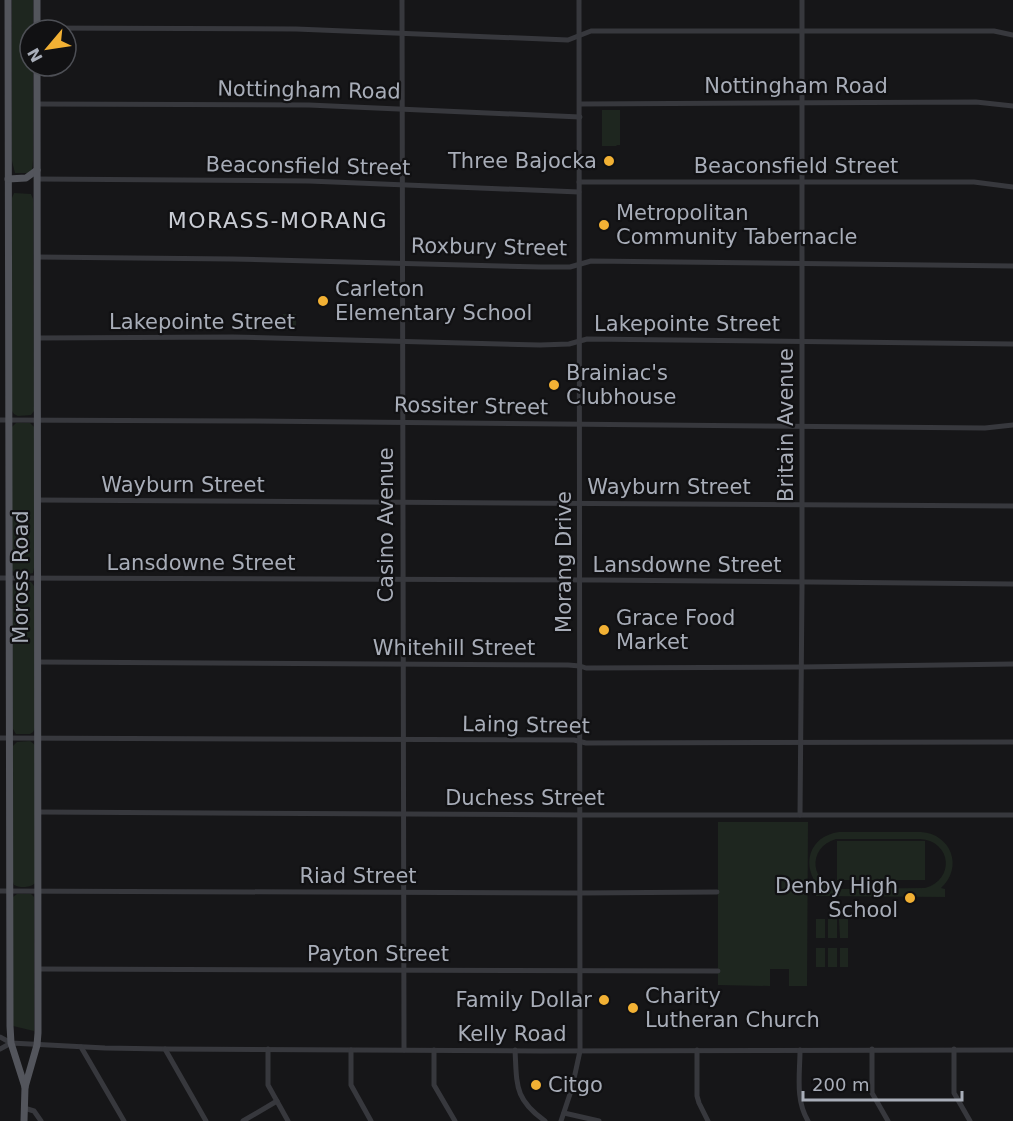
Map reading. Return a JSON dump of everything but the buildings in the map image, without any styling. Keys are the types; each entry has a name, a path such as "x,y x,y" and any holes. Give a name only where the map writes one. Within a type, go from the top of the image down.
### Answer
{"main road":[{"name":"Moross Road","path":"8,0 4,179 9,420 9,1026 11,1043 24,1087 24,1121"},
{"path":"37,0 37,18"},
{"name":"Moross Road","path":"24,1087 37,1045 38,969 37,78"},
{"path":"4,179 26,178 37,170"}],"street":[{"name":"Casino Avenue","path":"402,0 404,1050"},
{"name":"Morang Drive","path":"561,1121 572,1088 580,1051 579,0"},
{"name":"Britain Avenue","path":"800,815 802,0"},
{"path":"78,29 296,29 567,40 591,31 994,31 1013,35"},
{"name":"Nottingham Road","path":"580,104 976,102 1013,106"},
{"name":"Nottingham Road","path":"37,104 309,105 580,117"},
{"name":"Beaconsfield Street","path":"37,179 309,181 579,192"},
{"name":"Beaconsfield Street","path":"579,182 974,182 1013,187"},
{"name":"Roxbury Street","path":"37,257 402,262 540,267 570,267 591,261 1013,266"},
{"name":"Lakepointe Street","path":"37,338 233,337 540,345 569,344 586,339 1013,344"},
{"name":"Rossiter Street","path":"0,420 985,428 1013,425"},
{"name":"Wayburn Street","path":"38,500 1013,506"},
{"name":"Lansdowne Street","path":"0,578 1013,584"},
{"name":"Whitehill Street","path":"38,662 580,666 586,668 1013,664"},
{"name":"Laing Street","path":"0,738 1013,742"},
{"name":"Duchess Street","path":"38,812 1013,815"},
{"name":"Riad Street","path":"0,891 717,892"},
{"name":"Payton Street","path":"38,969 718,971"},
{"name":"Kelly Road","path":"0,1037 11,1043 37,1045 165,1049 1013,1050"},
{"path":"0,1049 11,1043"},
{"path":"81,1047 124,1121"},
{"path":"165,1049 206,1121"},
{"path":"268,1049 268,1085 288,1121"},
{"path":"954,1049 954,1093 970,1121"},
{"path":"351,1050 351,1085 371,1121"},
{"path":"434,1050 434,1085 455,1121"},
{"path":"515,1050 517,1087 530,1110 546,1121"},
{"path":"697,1050 699,1103 708,1121"},
{"path":"800,1050 799,1097 808,1121"},
{"path":"872,1050 872,1093 887,1119 880,1121"},
{"path":"243,1121 277,1101"},
{"path":"24,1108 34,1111 41,1121"},
{"path":"564,1113 599,1121"}],"shaded area":[{"path":"12,0 33,0 33,18 18,18 18,78 33,78 32,171 15,173 12,161"},
{"path":"602,110 620,110 620,145 602,146"},
{"path":"14,193 31,194 33,199 34,411 31,415 18,416 12,411 12,198"},
{"path":"283,314 296,314 296,330 283,330"},
{"path":"16,423 30,423 34,427 34,568 33,573 29,574 16,574 12,570 12,427"},
{"path":"16,582 31,582 34,586 35,728 30,734 16,734 13,729 12,586"},
{"path":"30,741 35,745 35,883 22,887 14,885 13,882 13,746 17,742"},
{"path":"718,822 808,822 807,986 789,986 789,969 770,969 770,986 718,985"},
{"path":"839,832 931,834 947,845 953,862 948,880 941,888 945,889 945,897 816,896 816,889 820,888 810,871 809,862 815,846 829,835","holes":["836,839 931,841 938,846 944,853 946,861 941,877 935,884 925,888 841,889 823,881 818,874 816,858 820,850"]},
{"path":"837,841 925,841 925,880 837,880"},
{"path":"17,894 31,894 34,897 34,1031 13,1026 13,897"},
{"path":"816,919 825,919 825,938 816,938"},
{"path":"828,919 837,919 837,938 828,938"},
{"path":"839,919 848,919 848,938 840,938"},
{"path":"816,948 825,948 825,967 816,967"},
{"path":"828,948 837,948 837,967 828,967"},
{"path":"840,948 848,948 848,967 840,967"}],"place":[{"name":"Three Bajocka","path":"609,161"},
{"name":"Metropolitan Community Tabernacle","path":"604,225"},
{"name":"Carleton Elementary School","path":"323,301"},
{"name":"Brainiac's Clubhouse","path":"554,385"},
{"name":"Grace Food Market","path":"604,630"},
{"name":"Denby High School","path":"910,898"},
{"name":"Family Dollar","path":"604,1000"},
{"name":"Charity Lutheran Church","path":"633,1008"},
{"name":"Citgo","path":"536,1085"}],"district":[{"name":"MORASS-MORANG","path":"278,220"}]}
